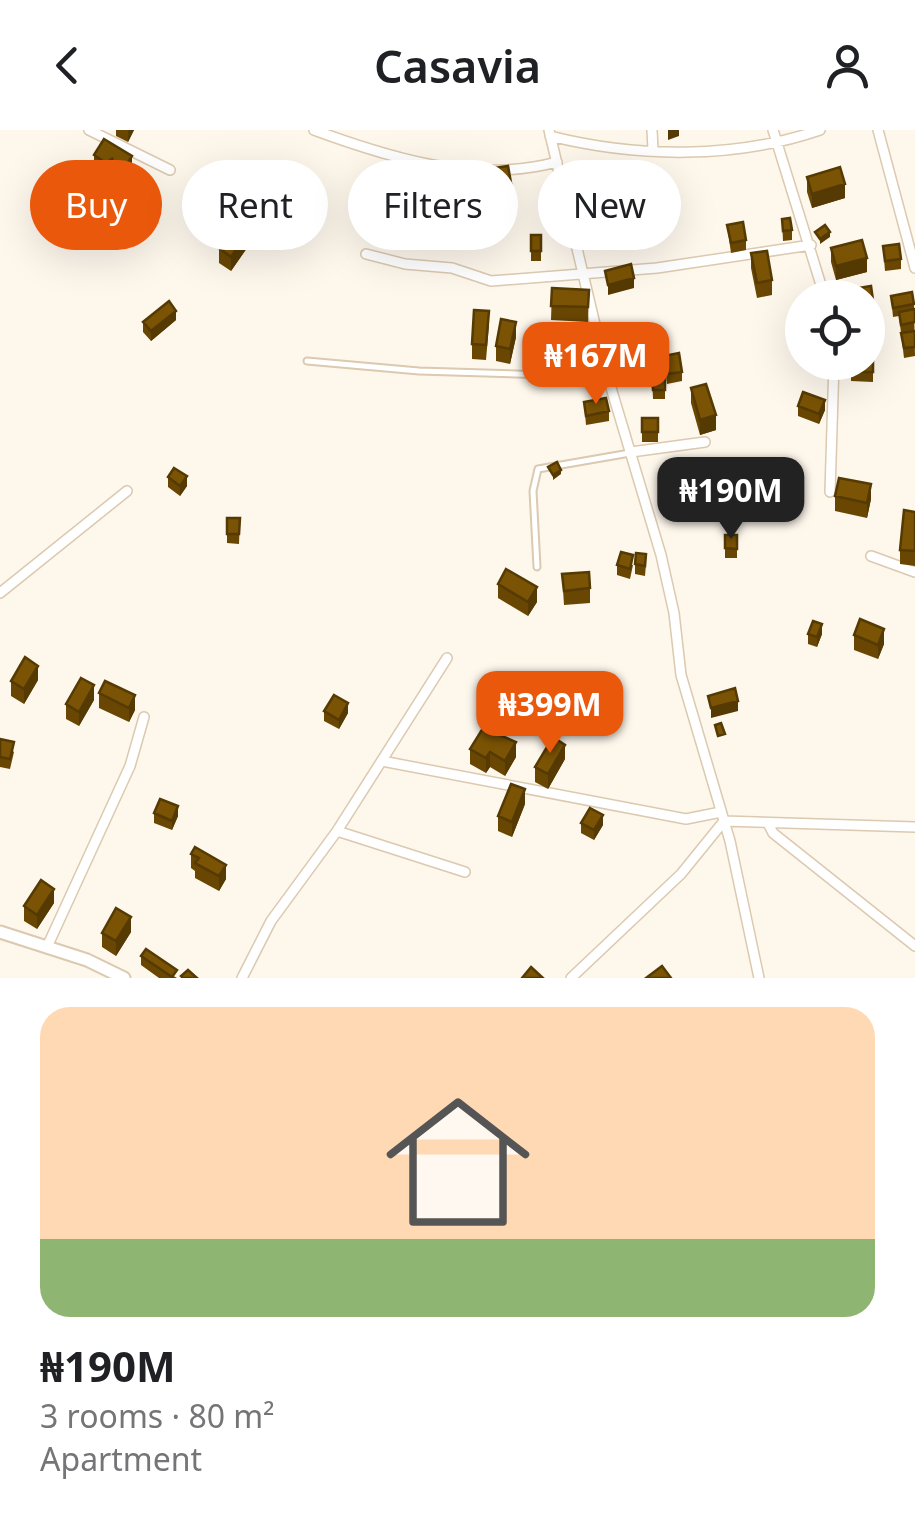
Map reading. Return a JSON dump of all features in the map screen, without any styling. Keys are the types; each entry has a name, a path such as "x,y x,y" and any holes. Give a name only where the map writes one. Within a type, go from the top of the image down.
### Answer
{"street":[{"path":"89,130 170,170"},
{"path":"314,130 468,173 538,167"},
{"path":"652,130 653,150"},
{"path":"773,130 821,280"},
{"path":"557,160 550,133 653,150 722,152 777,145 820,130"},
{"path":"878,130 915,268"},
{"path":"366,254 404,264 452,268 491,281 657,268 812,244"},
{"path":"578,250 606,370 670,594 681,675 722,817 760,978"},
{"path":"830,492 833,380"},
{"path":"631,452 705,442"},
{"path":"0,593 127,491"},
{"path":"872,556 915,572"},
{"path":"242,978 272,922 337,831 447,658"},
{"path":"47,946 130,766 144,717"},
{"path":"382,762 686,819 722,817 770,825 915,827"},
{"path":"571,978 680,874 722,817"},
{"path":"770,825 788,845 915,946"},
{"path":"337,831 465,872"},
{"path":"0,932 47,946 124,978"}],"lane":[{"path":"307,361 420,372 581,376 606,370"},
{"path":"538,567 533,491 538,469 631,452"}],"building":[{"path":"104,139 132,156 130,160 102,160 94,155"},
{"path":"840,167 845,184 812,194 807,177"},
{"path":"790,218 792,230 783,231 782,219"},
{"path":"743,222 746,240 731,243 727,225"},
{"path":"825,225 830,232 820,239 815,232"},
{"path":"531,235 538,235 541,251 531,251"},
{"path":"862,240 867,258 836,266 831,248"},
{"path":"899,244 901,259 885,261 883,246"},
{"path":"767,251 772,280 757,283 751,253"},
{"path":"631,264 634,278 608,285 605,271"},
{"path":"552,288 589,290 588,307 551,306"},
{"path":"912,292 914,304 893,308 891,296"},
{"path":"169,301 176,311 151,331 143,322"},
{"path":"915,309 915,322 901,325 899,312"},
{"path":"474,310 489,311 486,345 472,344"},
{"path":"501,319 516,322 510,349 496,346"},
{"path":"915,331 915,347 904,348 901,333"},
{"path":"679,353 682,372 667,374 664,356"},
{"path":"647,355 650,368 627,374 624,361"},
{"path":"652,376 665,376 665,390 653,390"},
{"path":"706,384 716,415 700,420 691,388"},
{"path":"803,392 825,400 819,414 798,406"},
{"path":"606,398 609,411 586,416 584,402"},
{"path":"642,418 658,418 658,432 642,432"},
{"path":"557,462 561,470 553,475 548,467"},
{"path":"174,468 187,476 180,486 168,477"},
{"path":"839,478 871,484 867,503 835,496"},
{"path":"904,510 915,512 915,551 900,550"},
{"path":"227,518 240,518 239,534 227,534"},
{"path":"725,535 737,535 737,549 725,548"},
{"path":"621,552 633,555 630,569 617,565"},
{"path":"636,553 646,554 645,566 635,564"},
{"path":"506,569 537,587 528,602 498,584"},
{"path":"589,572 590,588 564,591 562,574"},
{"path":"860,619 884,629 878,645 854,635"},
{"path":"813,621 822,624 817,637 808,634"},
{"path":"25,657 38,666 24,689 11,681"},
{"path":"81,678 94,685 79,712 66,704"},
{"path":"105,681 135,695 129,708 99,693"},
{"path":"735,688 738,701 711,708 708,696"},
{"path":"334,695 348,703 339,720 324,711"},
{"path":"721,723 725,734 718,736 715,725"},
{"path":"483,728 516,742 505,761 490,752 486,758 470,749"},
{"path":"553,737 565,745 548,774 535,767"},
{"path":"0,739 14,742 10,759 0,757"},
{"path":"511,784 525,789 512,822 498,816"},
{"path":"160,799 178,806 172,821 154,813"},
{"path":"590,808 603,815 594,830 581,823"},
{"path":"195,847 226,865 219,876 195,863 199,858 191,854"},
{"path":"41,880 54,889 37,915 24,906"},
{"path":"116,908 131,917 116,941 102,933"},
{"path":"146,949 177,970 172,977 141,956"},
{"path":"662,966 671,978 646,978"},
{"path":"531,967 543,978 522,978"},
{"path":"188,970 197,978 183,978"}]}
